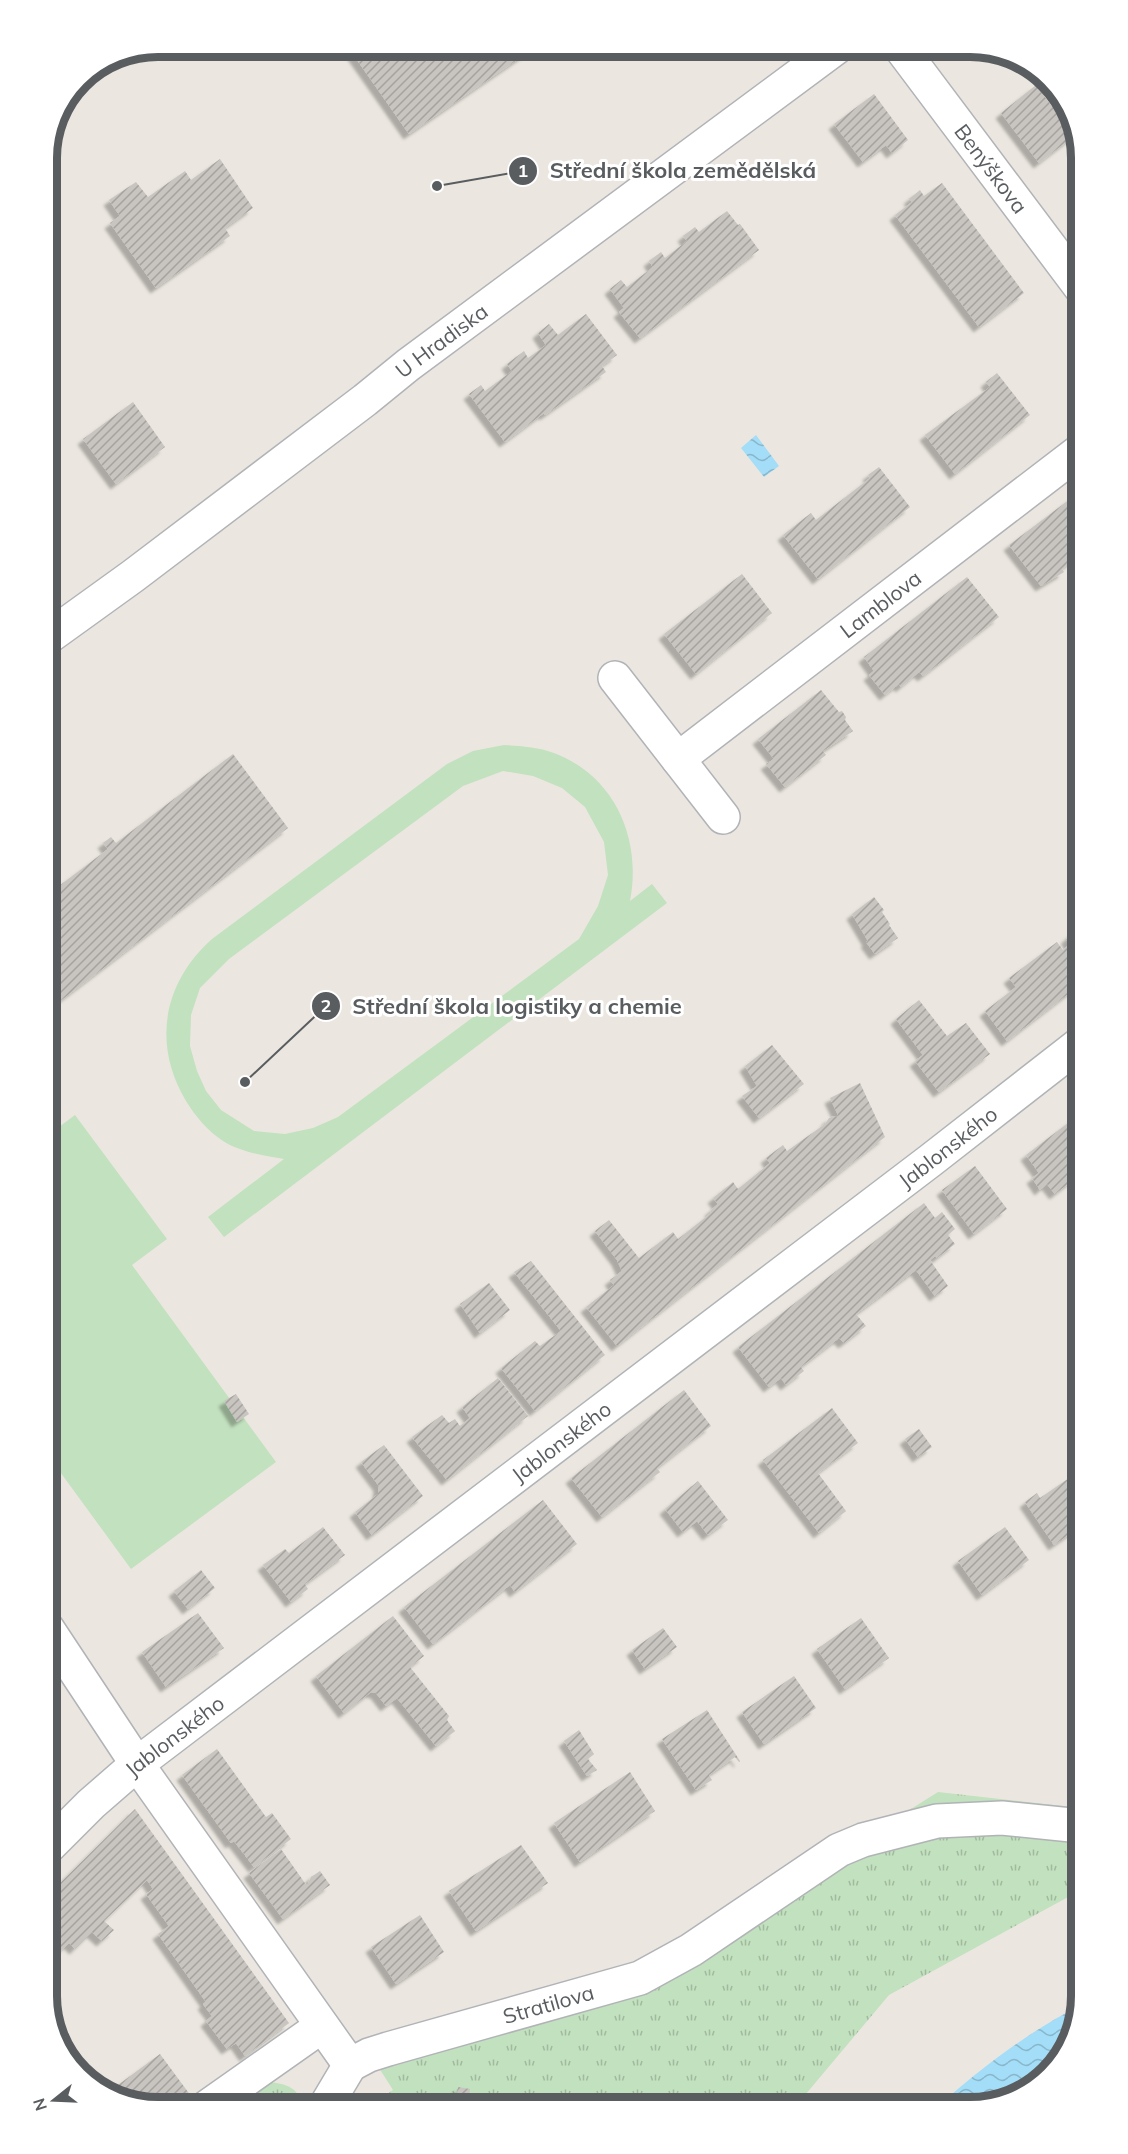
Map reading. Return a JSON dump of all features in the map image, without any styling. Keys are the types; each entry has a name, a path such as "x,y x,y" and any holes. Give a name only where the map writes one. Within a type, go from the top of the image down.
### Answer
{"street":[{"name":"U Hradiska","path":"57,631 320,435 408,365 824,57"},
{"name":"Benýškova","path":"908,57 1071,273"},
{"name":"Lamblova","path":"678,759 1071,458"},
{"path":"615,678 723,817"},
{"name":"Jablonského","path":"57,1837 137,1764 1071,1052"},
{"path":"57,1644 137,1764 350,2065 331,2097"},
{"name":"Stratilova","path":"350,2065 369,2055 388,2049 640,1978 692,1950 824,1860 852,1844 937,1821 1002,1818 1071,1825"},
{"path":"221,2097 322,2026"}],"green space":[{"path":"504,745 542,749 575,763 593,777 608,794 619,812 627,833 632,855 633,878 630,901 652,884 667,903 224,1237 208,1217 284,1159 245,1151 223,1141 202,1123 186,1101 175,1079 166,1036 173,995 182,975 195,956 212,939 447,764 473,751","holes":["503,771 533,776 562,788 585,807 604,842 608,875 598,906 579,939 338,1117 313,1128 285,1134 254,1131 221,1110 206,1091 190,1046 191,1015 200,988 229,959 463,786"]},
{"path":"75,1115 167,1239 132,1265 276,1462 131,1569 57,1468 57,1128"},
{"path":"938,1792 1071,1807 1071,1895 889,1995 803,2097 383,2097 393,2090 379,2068 649,1974"},
{"path":"269,2082 292,2088 300,2097 240,2097"}],"water":[{"path":"756,435 779,466 764,477 741,448"},
{"path":"1070,2011 1061,2040 1054,2052 1036,2072 1008,2089 989,2095 949,2097 1005,2052"}],"building":[{"path":"355,57 521,57 409,134"},
{"path":"1036,85 1064,122 1069,140 1039,163 1001,113"},
{"path":"874,94 908,140 892,153 886,145 863,162 834,124"},
{"path":"220,159 253,208 225,228 230,236 156,288 110,223 120,216 109,200 136,182 148,197 185,171 191,180"},
{"path":"942,183 1024,293 979,327 895,215 912,202 909,199 920,190 924,196"},
{"path":"727,211 738,225 740,224 759,250 640,338 619,312 624,308 610,289 621,280 627,287 653,267 649,261 661,252 665,258 687,241 683,236 695,227 699,232"},
{"path":"586,314 617,355 602,366 606,372 505,442 469,394 481,385 485,391 512,371 507,364 524,351 528,358 546,345 538,333 549,324 558,335"},
{"path":"997,373 1030,415 955,474 925,435 990,387 986,382"},
{"path":"133,402 165,447 116,484 83,439"},
{"path":"879,467 910,507 818,579 783,535 811,513 816,520 870,478 868,475"},
{"path":"1071,498 1071,562 1062,569 1064,572 1041,586 1009,545"},
{"path":"742,574 772,613 696,674 664,634"},
{"path":"967,577 999,617 923,676 919,672 901,687 899,684 885,695 869,675 874,671 864,657"},
{"path":"821,690 839,712 842,711 853,731 823,751 826,755 785,787 766,764 774,759 758,739"},
{"path":"233,754 288,828 57,1003 57,887 108,849 103,843 111,837 116,843"},
{"path":"874,897 884,910 882,912 898,938 875,954 866,942 868,941 852,914"},
{"path":"1071,934 1071,992 1007,1041 985,1011 1016,987 1009,978 1057,942 1063,950 1070,944 1066,939"},
{"path":"919,1000 947,1036 966,1023 990,1054 939,1092 915,1061 923,1055 896,1019"},
{"path":"772,1045 804,1084 759,1118 742,1096 757,1086 745,1066"},
{"path":"860,1083 885,1137 617,1346 586,1307 614,1285 610,1280 622,1271 617,1260 595,1231 609,1220 639,1258 673,1232 678,1239 711,1213 710,1211 718,1204 713,1198 733,1182 738,1189 770,1163 766,1158 783,1145 787,1151 825,1124 829,1118 839,1117 830,1098"},
{"path":"1071,1121 1071,1182 1055,1194 1047,1184 1040,1190 1032,1178 1039,1173 1026,1155"},
{"path":"975,1166 1007,1209 974,1234 942,1190"},
{"path":"924,1203 935,1218 942,1212 955,1229 948,1235 955,1244 937,1258 935,1256 930,1260 948,1286 935,1296 916,1270 856,1314 866,1326 844,1343 839,1338 801,1367 804,1371 786,1385 781,1378 769,1387 738,1347"},
{"path":"531,1261 605,1355 535,1411 501,1368 535,1341 540,1346 561,1331 514,1272"},
{"path":"489,1283 510,1310 480,1333 460,1304"},
{"path":"498,1378 528,1416 447,1480 412,1437 442,1415 449,1423 455,1419 460,1426 470,1418 462,1407"},
{"path":"684,1390 711,1426 657,1468 660,1472 602,1517 571,1478"},
{"path":"236,1394 249,1414 237,1422 224,1401"},
{"path":"832,1408 858,1443 818,1473 846,1511 819,1533 763,1460"},
{"path":"919,1429 932,1447 918,1457 905,1439"},
{"path":"384,1445 423,1496 372,1535 355,1512 378,1494 379,1486 361,1462"},
{"path":"1069,1478 1071,1481 1071,1533 1054,1545 1025,1502 1037,1493 1040,1498"},
{"path":"698,1481 728,1520 708,1535 697,1521 683,1532 665,1509"},
{"path":"543,1500 577,1544 515,1592 510,1585 433,1644 404,1607"},
{"path":"323,1527 345,1555 305,1584 308,1589 291,1602 263,1565 285,1549 289,1553"},
{"path":"1005,1527 1029,1560 982,1595 958,1561"},
{"path":"201,1570 215,1588 188,1609 174,1591"},
{"path":"198,1613 224,1648 166,1687 142,1652"},
{"path":"393,1616 424,1656 410,1667 449,1716 447,1720 455,1731 436,1746 397,1698 386,1706 376,1693 371,1692 344,1713 316,1676"},
{"path":"861,1618 889,1658 845,1689 817,1649"},
{"path":"663,1628 677,1647 645,1669 632,1650"},
{"path":"794,1676 816,1708 764,1744 742,1712"},
{"path":"707,1710 740,1761 735,1757 709,1775 712,1780 696,1790 662,1739"},
{"path":"579,1730 594,1754 588,1759 597,1770 587,1776 564,1741"},
{"path":"217,1749 266,1817 272,1813 291,1839 254,1867 234,1841 231,1843 182,1775"},
{"path":"630,1772 655,1811 580,1862 554,1823"},
{"path":"135,1809 289,2023 245,2056 236,2043 227,2049 206,2021 212,2016 203,2004 206,2002 158,1934 169,1926 146,1894 153,1889 147,1880 104,1921 114,1930 102,1941 92,1932 75,1949 69,1943 57,1955 57,1886"},
{"path":"521,1845 548,1883 476,1931 449,1891"},
{"path":"281,1849 307,1886 311,1877 320,1871 330,1885 283,1919 249,1873"},
{"path":"420,1915 444,1952 396,1984 371,1947"},
{"path":"160,2054 191,2096 152,2097 126,2092 118,2085"},
{"path":"458,2087 470,2089 469,2097 456,2097"}],"place":[{"name":"Střední škola zemědělská","path":"437,186"},
{"name":"Střední škola logistiky a chemie","path":"245,1082"}]}
